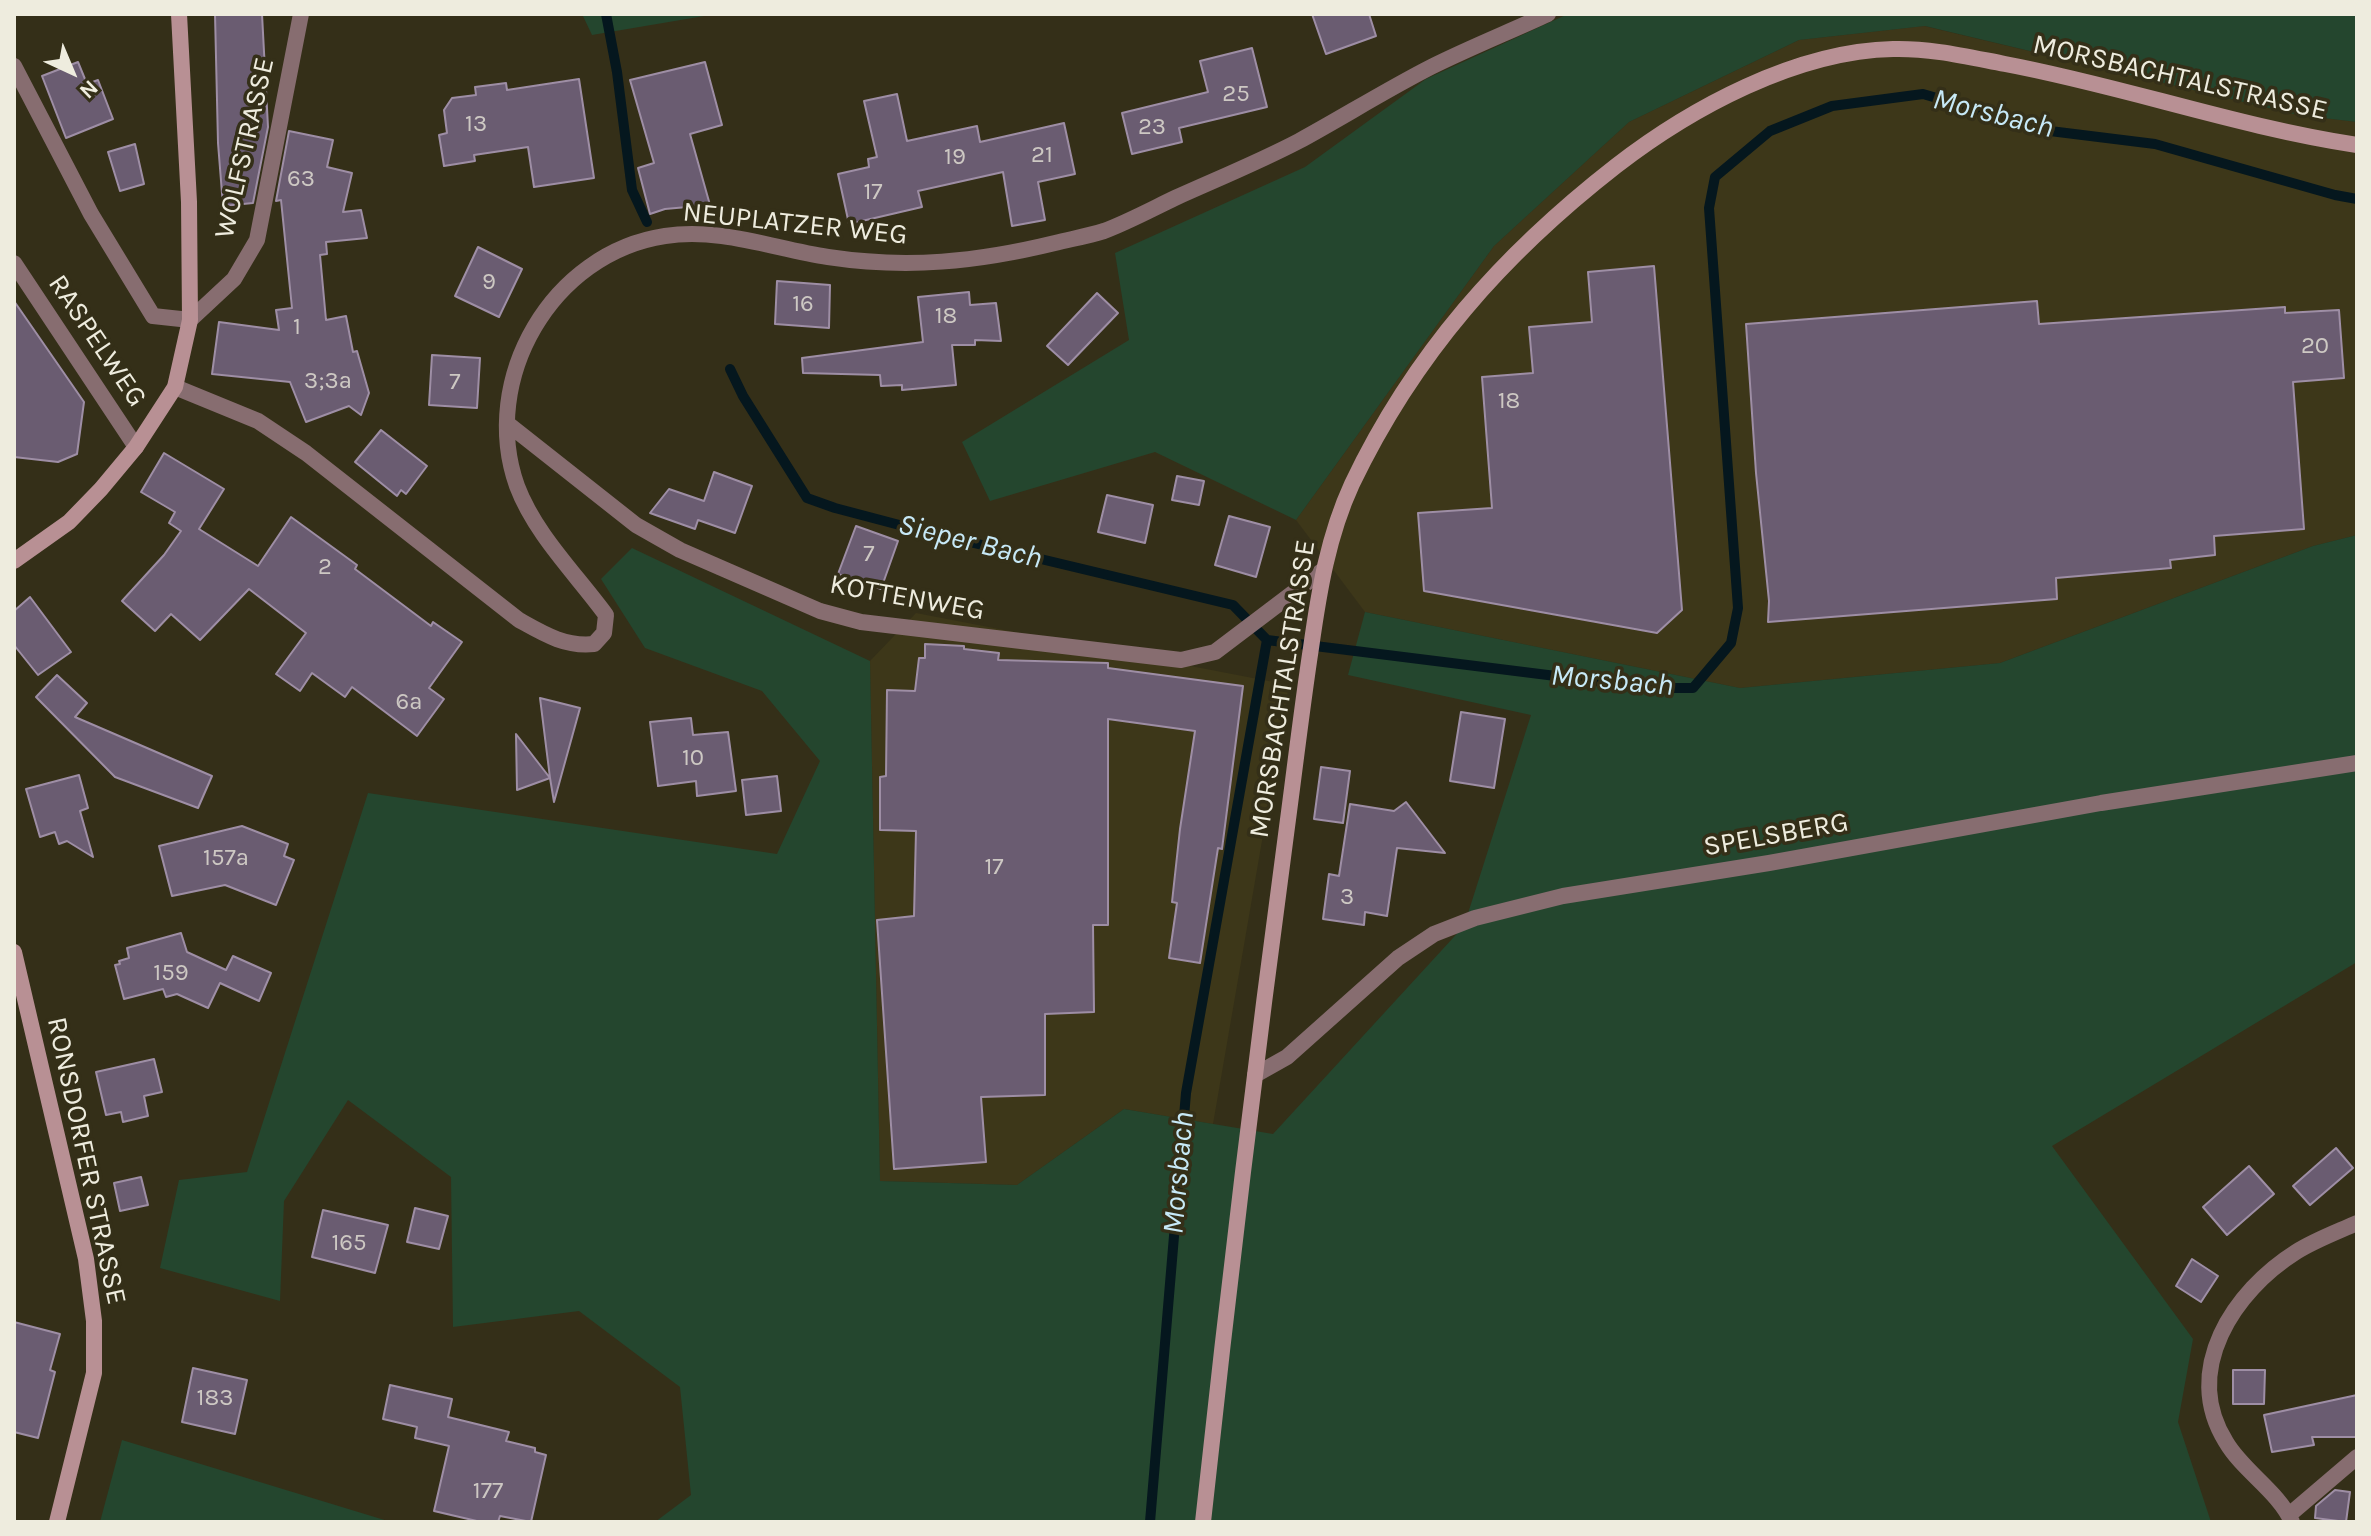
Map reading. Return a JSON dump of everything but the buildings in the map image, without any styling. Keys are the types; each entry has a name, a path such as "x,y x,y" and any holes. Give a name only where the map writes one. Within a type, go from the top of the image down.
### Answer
{"main road":[{"path":"14,561 69,522 136,447 175,387 190,320 189,202 179,14"},
{"name":"MORSBACHTALSTRASSE","path":"1203,1522 1255,1075 1322,571 1350,489 1384,421 1435,344 1480,289 1534,235 1649,140 1704,107 1807,64 1852,53 1894,49 1941,52 2042,70 2219,116 2357,145"},
{"name":"RONSDORFER STRASSE","path":"14,952 86,1259 94,1321 94,1373 57,1522"}],"street":[{"name":"WOLFSTRASSE","path":"190,320 234,279 257,240 301,14"},
{"name":"NEUPLATZER WEG","path":"175,387 258,421 306,453 519,620 552,638 578,646 594,644 604,633 606,615 530,517 509,455 508,424 512,381 520,352 540,315 569,282 604,256 635,243 691,234 727,237 879,264 944,263 995,257 1103,231 1296,143 1429,68 1548,14"},
{"path":"14,66 91,214 153,316 190,320"},
{"name":"RASPELWEG","path":"14,263 136,447"},
{"name":"KOTTENWEG","path":"508,424 636,525 680,550 820,611 861,622 1181,660 1215,652 1322,571"},
{"name":"SPELSBERG","path":"1255,1075 1287,1057 1398,958 1434,934 1475,918 1563,896 1769,863 2101,803 2357,763"},
{"path":"2357,1223 2298,1251 2262,1277 2236,1305 2210,1363 2209,1391 2213,1417 2226,1442 2291,1519 2357,1457"}],"shaded area":[{"path":"1924,26 2298,115 2357,122 2357,535 2313,546 2000,663 1740,688 1365,612 1296,520 1494,246 1629,122 1799,40"},
{"path":"916,613 1289,685 1213,1124 1124,1109 1017,1185 880,1181 870,661"}],"green space":[{"path":"582,14 716,14 592,35"},
{"path":"1568,14 2357,14 2357,122 2298,115 1925,26 1799,40 1629,122 1494,246 1296,520 1155,452 990,501 962,442 1129,340 1115,253 1305,167 1426,79"},
{"path":"2357,535 2357,962 2052,1146 2193,1339 2178,1422 2211,1522 655,1522 691,1495 680,1387 579,1311 453,1327 451,1177 348,1100 284,1201 280,1301 160,1268 179,1180 247,1172 368,793 777,854 820,761 762,691 645,648 601,579 632,548 870,661 880,1181 1017,1185 1124,1109 1273,1134 1464,926 1531,715 1348,675 1365,612 1740,688 2000,663 2313,546"},
{"path":"122,1440 391,1522 100,1522"}],"waterway":[{"name":"Sieper Bach","path":"606,14 617,72 632,190 647,222"},
{"name":"Morsbach","path":"1150,1522 1186,1093 1267,640 1652,688 1693,688 1731,643 1738,608 1709,208 1715,177 1770,131 1832,106 1923,94 2050,131 2155,144 2357,199"},
{"name":"Sieper Bach","path":"730,369 743,396 807,498 907,527 1233,605 1267,640"}]}
